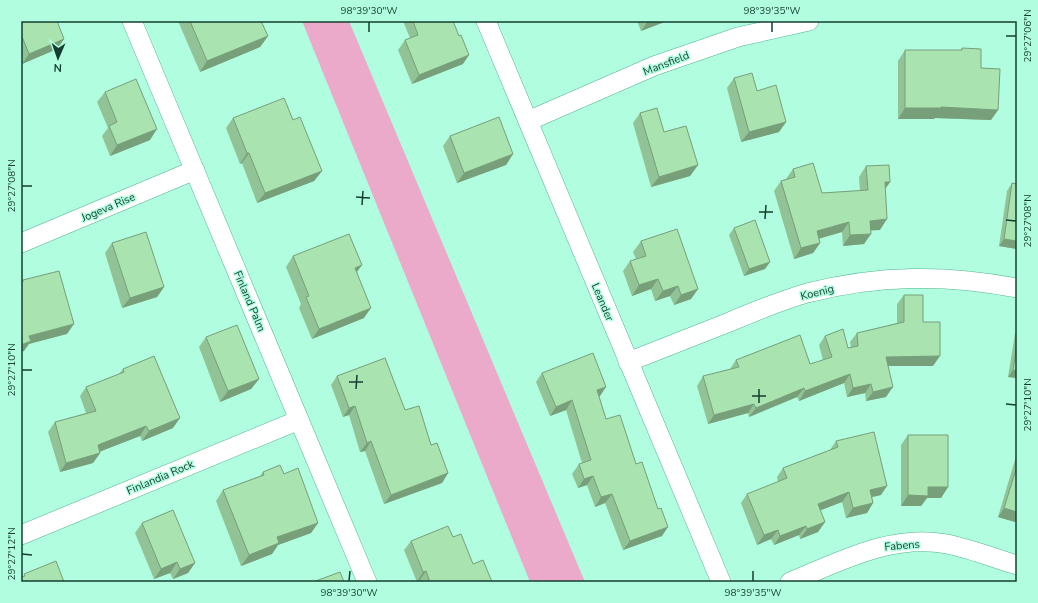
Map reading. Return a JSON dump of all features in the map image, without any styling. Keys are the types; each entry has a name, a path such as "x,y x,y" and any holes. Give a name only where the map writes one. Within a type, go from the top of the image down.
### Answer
{"street":[{"name":"Finland Palm","path":"132,21 367,582"},
{"name":"Leander","path":"486,21 721,582"},
{"name":"Mansfield","path":"528,121 654,66 738,37 809,21"},
{"name":"Jogeva Rise","path":"21,243 195,170"},
{"name":"Koenig","path":"628,362 755,311 806,294 850,284 895,279 940,278 985,282 1017,288"},
{"name":"Finlandia Rock","path":"21,535 299,420"},
{"name":"Fabens","path":"790,582 879,547 912,542 946,544 1017,566"}],"shaded area":[{"path":"302,21 349,21 585,582 530,582"}],"building":[{"path":"21,21 57,21 64,39 29,54 21,34"},
{"path":"190,21 261,21 268,36 207,61"},
{"path":"413,21 453,21 459,36 461,35 469,55 419,75 405,40 418,35"},
{"path":"962,48 981,49 981,68 1000,69 998,110 941,107 905,108 905,50 962,50"},
{"path":"752,73 757,91 776,85 786,122 749,132 734,78"},
{"path":"136,79 157,129 117,145 109,126 117,122 105,92"},
{"path":"284,98 293,120 300,117 322,171 265,193 233,118"},
{"path":"657,108 664,132 686,126 698,165 659,177 640,113"},
{"path":"499,117 513,154 464,173 450,136"},
{"path":"813,163 822,193 868,190 866,166 889,165 890,182 885,182 887,219 870,221 871,234 850,235 849,222 817,231 820,243 801,248 781,181 795,177 793,169"},
{"path":"1012,183 1017,184 1017,241 1004,239"},
{"path":"755,220 770,262 749,269 734,228"},
{"path":"677,229 698,289 681,295 678,286 663,291 658,279 639,285 630,261 646,256 641,241"},
{"path":"146,232 164,287 130,298 112,243"},
{"path":"349,234 362,265 355,268 371,308 319,329 306,297 309,296 293,256"},
{"path":"59,271 74,324 29,336 31,341 21,345 21,283 23,280"},
{"path":"904,295 923,295 923,322 940,322 940,356 886,357 893,387 873,392 871,384 853,388 850,374 805,391 804,388 756,408 754,404 714,415 703,376 739,367 736,360 800,335 810,364 832,357 825,336 843,329 848,348 858,346 857,333 904,322"},
{"path":"237,325 259,379 228,391 206,337"},
{"path":"1017,344 1017,371 1013,370"},
{"path":"593,353 606,387 597,390 606,419 620,415 636,464 642,462 658,509 661,508 668,527 630,541 612,494 601,497 593,476 584,479 579,464 591,460 572,400 556,407 542,373"},
{"path":"154,356 180,418 149,431 146,426 98,445 100,453 66,463 55,422 96,411 86,387 124,372 123,369"},
{"path":"385,358 405,410 419,406 431,445 437,443 448,473 391,495 371,441 367,443 355,406 349,408 337,376"},
{"path":"874,432 887,486 870,490 873,503 853,508 849,492 818,504 825,522 807,529 806,526 780,536 778,530 764,535 747,494 787,478 783,468 838,447 836,441"},
{"path":"908,435 948,435 948,487 928,487 928,496 908,495"},
{"path":"280,465 284,474 298,468 318,523 277,537 279,543 249,555 223,490 264,475 263,472"},
{"path":"1017,466 1017,512 1004,508"},
{"path":"173,510 195,563 180,569 177,562 161,569 142,523"},
{"path":"448,526 453,537 461,534 473,564 483,560 492,582 430,582 426,571 423,572 411,541"},
{"path":"56,561 64,582 21,582 21,577 25,576 24,574"},
{"path":"340,572 344,582 313,582"}]}
